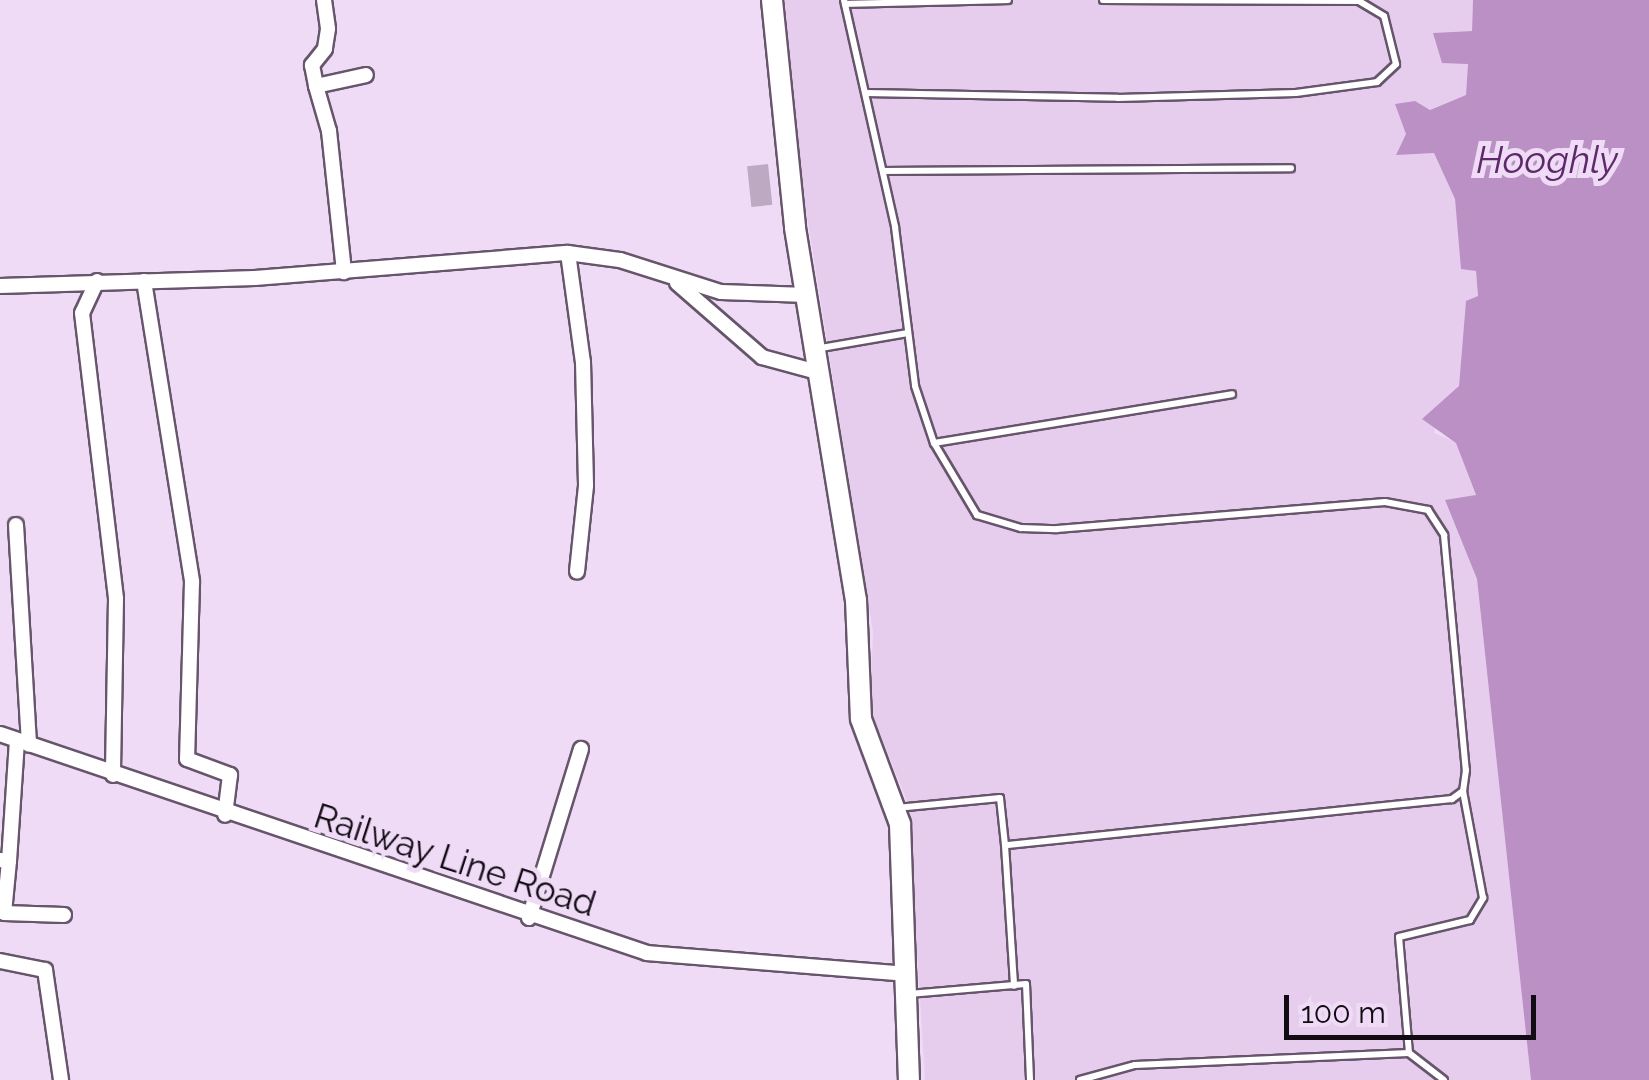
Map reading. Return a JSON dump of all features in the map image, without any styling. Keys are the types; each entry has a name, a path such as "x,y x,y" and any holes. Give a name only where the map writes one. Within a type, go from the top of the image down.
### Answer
{"street":[{"path":"324,0 326,49 312,65 330,131 344,272"},
{"path":"772,0 807,295 856,600 861,719 896,808 907,898 909,1080"},
{"path":"316,86 366,74"},
{"path":"0,286 344,272 568,252 735,295 807,295"},
{"path":"568,252 583,362 586,486 577,572"},
{"path":"668,276 762,357 821,373"},
{"path":"98,281 82,313 116,599 112,776"},
{"path":"144,281 192,582 187,760 230,774 225,815"},
{"path":"16,525 23,743 4,861 4,913 64,915"},
{"name":"Railway Line Road","path":"0,734 225,815 647,954 907,984"},
{"path":"529,918 581,749"},
{"path":"0,961 46,970 62,1080"}],"lane":[{"path":"1008,0 844,2 884,171 915,386 934,442 977,515 1021,528 1385,502 1428,510 1444,535 1463,791 1484,898 1470,920 1399,937 1410,1053"},
{"path":"866,93 1118,98 1296,93 1377,82 1394,73 1384,16 1359,0 1103,0"},
{"path":"884,171 1291,168"},
{"path":"817,348 908,334"},
{"path":"934,442 1232,394"},
{"path":"1004,844 1452,799 1463,791"},
{"path":"896,808 1000,798 1014,986"},
{"path":"907,984 1026,984 1030,1080"},
{"path":"1080,1080 1135,1065 1410,1053 1444,1080"}],"shaded area":[{"path":"785,0 1473,0 1472,31 1433,33 1468,63 1466,95 1429,110 1396,105 1407,134 1396,154 1434,153 1455,199 1461,268 1476,271 1478,297 1466,302 1459,386 1439,408 1434,433 1456,442 1476,496 1445,501 1477,579 1531,1080 925,1080 908,804 870,708 873,632 797,152"}],"water":[{"name":"Hooghly","path":"1473,0 1649,0 1649,1080 1531,1080 1477,579 1445,500 1476,495 1456,443 1422,419 1459,386 1466,301 1478,296 1476,271 1461,269 1455,199 1434,153 1396,155 1406,134 1395,104 1415,101 1430,110 1466,95 1468,64 1442,63 1433,33 1472,31"}],"building":[{"path":"768,164 772,205 751,207 747,166"}]}
